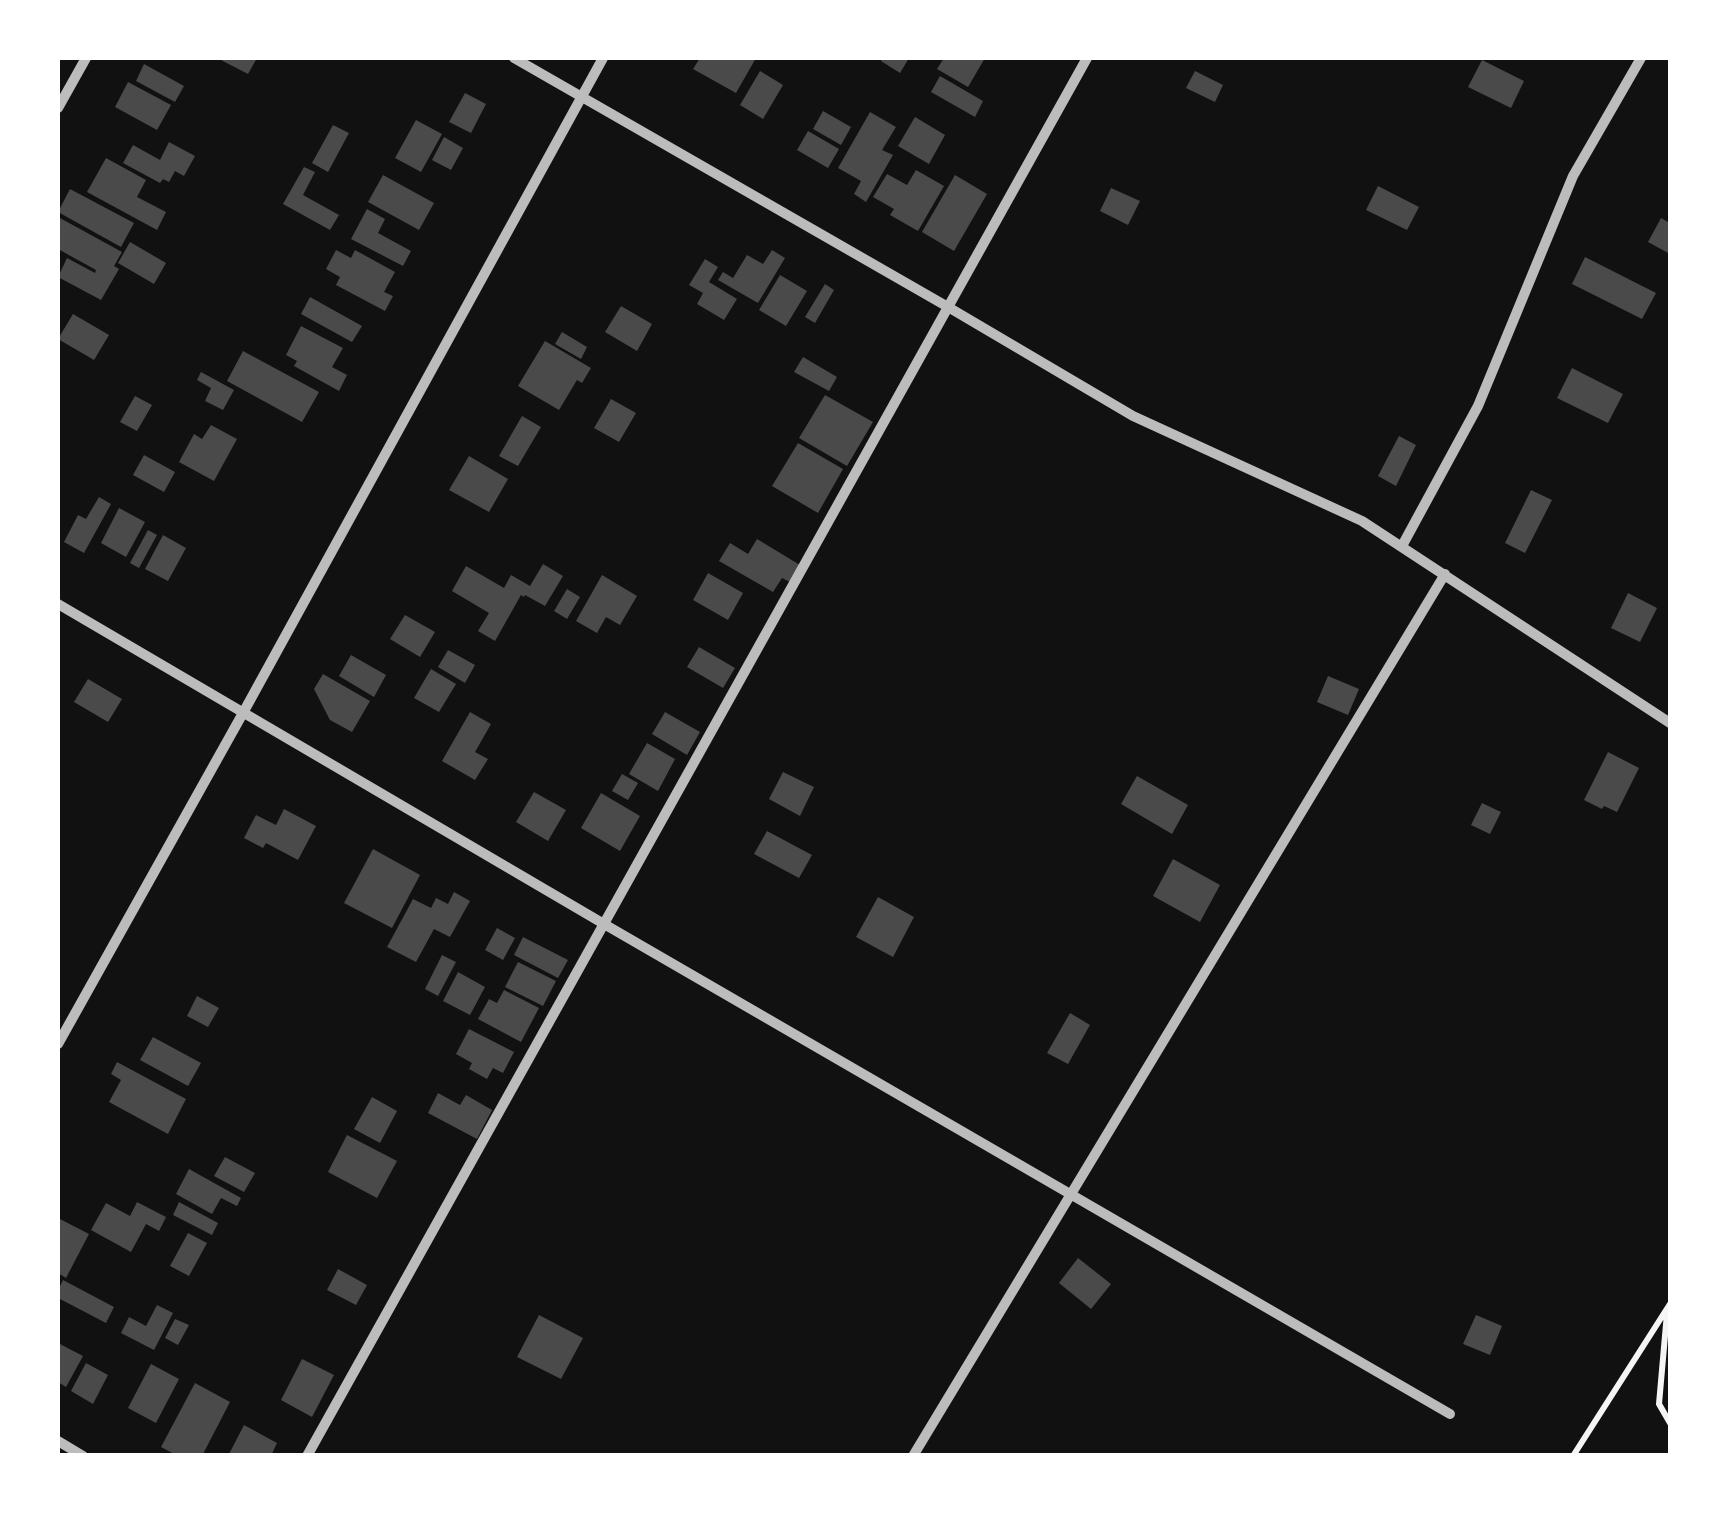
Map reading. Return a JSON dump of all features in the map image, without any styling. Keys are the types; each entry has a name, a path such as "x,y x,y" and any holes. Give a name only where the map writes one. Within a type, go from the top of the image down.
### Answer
{"street":[{"path":"58,108 86,58"},
{"path":"514,58 1134,416 1362,521 1670,723"},
{"path":"58,1044 602,58"},
{"path":"307,1456 1087,58"},
{"path":"1402,546 1478,406 1574,176 1640,58"},
{"path":"913,1456 1445,574"},
{"path":"58,604 1450,1414"},
{"path":"58,1441 83,1456"}],"path":[{"path":"1669,1306 1659,1404 1670,1424"},
{"path":"1573,1456 1669,1306"}],"building":[{"path":"217,58 257,58 248,74"},
{"path":"700,58 756,58 736,93 693,69"},
{"path":"909,58 900,73 881,61"},
{"path":"944,58 985,58 968,87 937,69"},
{"path":"1482,60 1524,81 1511,108 1468,87"},
{"path":"144,64 184,86 175,102 136,81"},
{"path":"760,71 783,85 763,119 740,105"},
{"path":"1195,71 1223,85 1215,102 1186,88"},
{"path":"940,76 983,101 975,117 931,92"},
{"path":"128,82 171,105 157,130 115,107"},
{"path":"465,93 486,104 471,133 449,122"},
{"path":"823,111 851,127 841,145 813,129"},
{"path":"870,112 896,127 882,150 893,155 866,202 854,194 861,181 838,168"},
{"path":"915,117 945,135 929,164 898,146"},
{"path":"416,120 442,134 421,172 395,158"},
{"path":"333,125 349,133 328,172 312,163"},
{"path":"808,131 839,149 828,168 797,150"},
{"path":"444,137 463,148 451,170 432,160"},
{"path":"169,142 195,156 184,176 175,171 169,182 163,179 160,183 123,163 133,145 160,160"},
{"path":"106,158 146,180 137,197 166,212 157,230 87,192"},
{"path":"304,167 315,172 303,195 339,215 330,230 283,204"},
{"path":"916,170 944,186 918,231 890,215 894,209 873,197 887,174 907,185"},
{"path":"383,175 434,203 419,230 368,202"},
{"path":"955,175 987,194 954,251 922,232"},
{"path":"1378,186 1419,207 1407,230 1366,210"},
{"path":"1111,188 1140,201 1128,225 1100,211"},
{"path":"70,189 134,223 121,247 58,212"},
{"path":"367,209 385,219 378,233 411,251 403,266 351,239"},
{"path":"60,218 122,252 114,266 119,269 101,300 58,277 67,258 95,273 96,270 58,249"},
{"path":"1661,218 1670,223 1670,254 1648,242"},
{"path":"130,242 166,263 154,284 118,263"},
{"path":"336,250 351,258 355,250 395,272 384,292 393,296 385,311 336,285 340,277 326,269"},
{"path":"772,250 785,258 758,303 718,280 723,272 733,278 747,255 763,264"},
{"path":"1585,257 1656,293 1642,319 1572,284"},
{"path":"705,259 718,267 709,282 737,299 724,320 697,304 703,293 689,285"},
{"path":"780,275 807,291 786,326 759,310"},
{"path":"825,284 834,290 815,323 805,317"},
{"path":"310,297 362,326 352,342 301,314"},
{"path":"621,306 652,324 637,351 605,332"},
{"path":"73,314 109,335 94,360 58,339"},
{"path":"301,326 343,348 332,367 347,375 339,391 294,366 297,361 286,355"},
{"path":"562,332 587,347 581,359 555,344"},
{"path":"545,341 591,368 582,383 577,380 559,410 518,386"},
{"path":"243,351 319,392 302,422 227,381"},
{"path":"803,357 837,377 829,391 794,372"},
{"path":"1572,368 1623,394 1608,423 1557,398"},
{"path":"201,372 234,390 223,410 205,401 211,388 197,380"},
{"path":"825,395 873,422 847,466 799,438"},
{"path":"135,396 152,405 137,431 120,422"},
{"path":"611,399 636,413 619,442 594,428"},
{"path":"522,416 541,427 518,466 499,456"},
{"path":"211,425 237,439 214,481 179,462 194,434 202,439"},
{"path":"1399,436 1416,445 1396,486 1378,476"},
{"path":"798,443 843,469 818,513 772,486"},
{"path":"144,455 175,472 164,492 133,475"},
{"path":"469,456 508,479 489,512 449,490"},
{"path":"1531,490 1552,500 1525,553 1505,543"},
{"path":"99,497 111,504 84,553 64,542 78,515 86,519"},
{"path":"119,508 145,522 126,557 101,543"},
{"path":"148,530 157,535 139,568 130,563"},
{"path":"163,535 186,548 168,581 145,569"},
{"path":"757,539 800,565 790,582 782,578 773,592 719,561 730,543 748,554"},
{"path":"543,564 563,576 545,606 521,595 495,641 478,631 489,613 452,591 466,566 504,588 511,575 530,586"},
{"path":"708,573 743,593 728,620 693,600"},
{"path":"602,575 637,596 620,625 606,617 597,633 576,621"},
{"path":"567,589 580,597 567,619 554,611"},
{"path":"1628,593 1657,608 1640,642 1611,628"},
{"path":"405,615 435,632 420,657 390,639"},
{"path":"699,647 735,668 723,688 687,667"},
{"path":"448,650 475,665 465,683 438,667"},
{"path":"351,655 386,675 374,697 339,676"},
{"path":"431,669 456,684 439,712 414,698"},
{"path":"323,674 370,701 352,732 330,720 314,689"},
{"path":"1328,676 1359,689 1348,715 1317,702"},
{"path":"88,679 122,699 108,722 74,702"},
{"path":"470,712 491,724 475,752 488,759 475,780 442,761"},
{"path":"665,712 700,732 687,755 652,734"},
{"path":"647,743 675,759 658,791 629,774"},
{"path":"1608,752 1639,768 1617,812 1584,800"},
{"path":"783,772 814,787 800,816 769,799"},
{"path":"622,774 638,783 628,800 612,791"},
{"path":"1137,776 1188,805 1172,834 1121,804"},
{"path":"534,792 566,810 548,841 516,822"},
{"path":"601,793 640,816 620,851 581,828"},
{"path":"1482,803 1501,812 1490,834 1471,825"},
{"path":"284,809 316,826 298,860 266,843 263,848 244,838 256,815 276,825"},
{"path":"767,831 812,855 799,878 754,854"},
{"path":"373,849 420,875 392,928 344,903"},
{"path":"1173,859 1220,885 1200,922 1153,896"},
{"path":"454,892 470,901 450,937 434,929 416,962 387,947 413,899 431,908 436,898 448,904"},
{"path":"878,897 914,917 893,957 856,937"},
{"path":"497,928 515,938 503,960 485,950"},
{"path":"523,937 568,960 558,978 514,955"},
{"path":"442,955 456,962 438,996 425,989"},
{"path":"518,962 556,981 543,1006 505,987"},
{"path":"458,972 485,987 470,1015 443,1001"},
{"path":"504,990 539,1008 521,1042 478,1019 489,999 497,1003"},
{"path":"197,996 219,1008 208,1027 187,1016"},
{"path":"1070,1013 1090,1025 1068,1064 1047,1053"},
{"path":"469,1029 514,1052 503,1073 493,1068 487,1079 469,1069 472,1063 456,1054"},
{"path":"153,1037 201,1063 188,1086 140,1060"},
{"path":"117,1062 186,1099 168,1134 109,1102 121,1080 111,1074"},
{"path":"438,1093 460,1105 466,1095 492,1110 477,1139 428,1113"},
{"path":"372,1097 397,1111 380,1143 354,1129"},
{"path":"347,1135 397,1161 377,1198 328,1172"},
{"path":"225,1157 255,1173 244,1192 214,1176"},
{"path":"189,1169 241,1198 237,1206 221,1198 212,1214 176,1194"},
{"path":"137,1202 166,1217 159,1231 146,1224 131,1252 91,1230 106,1203 130,1216"},
{"path":"179,1202 218,1223 212,1235 173,1215"},
{"path":"58,1218 89,1234 66,1278 58,1273"},
{"path":"188,1233 207,1243 189,1276 170,1266"},
{"path":"1078,1258 1111,1284 1091,1309 1059,1283"},
{"path":"338,1269 367,1285 356,1305 327,1290"},
{"path":"63,1280 114,1307 106,1323 60,1299 58,1304"},
{"path":"157,1305 173,1313 154,1350 121,1333 129,1317 146,1326"},
{"path":"539,1315 583,1338 561,1379 517,1357"},
{"path":"1476,1315 1502,1326 1490,1355 1463,1344"},
{"path":"175,1319 189,1325 178,1345 165,1338"},
{"path":"58,1343 83,1356 66,1387 58,1382"},
{"path":"302,1359 334,1375 312,1417 281,1400"},
{"path":"86,1363 108,1375 93,1404 71,1391"},
{"path":"151,1364 179,1379 156,1423 128,1408"},
{"path":"195,1383 230,1402 202,1456 178,1456 161,1447"},
{"path":"244,1425 277,1443 271,1456 228,1456"}]}
